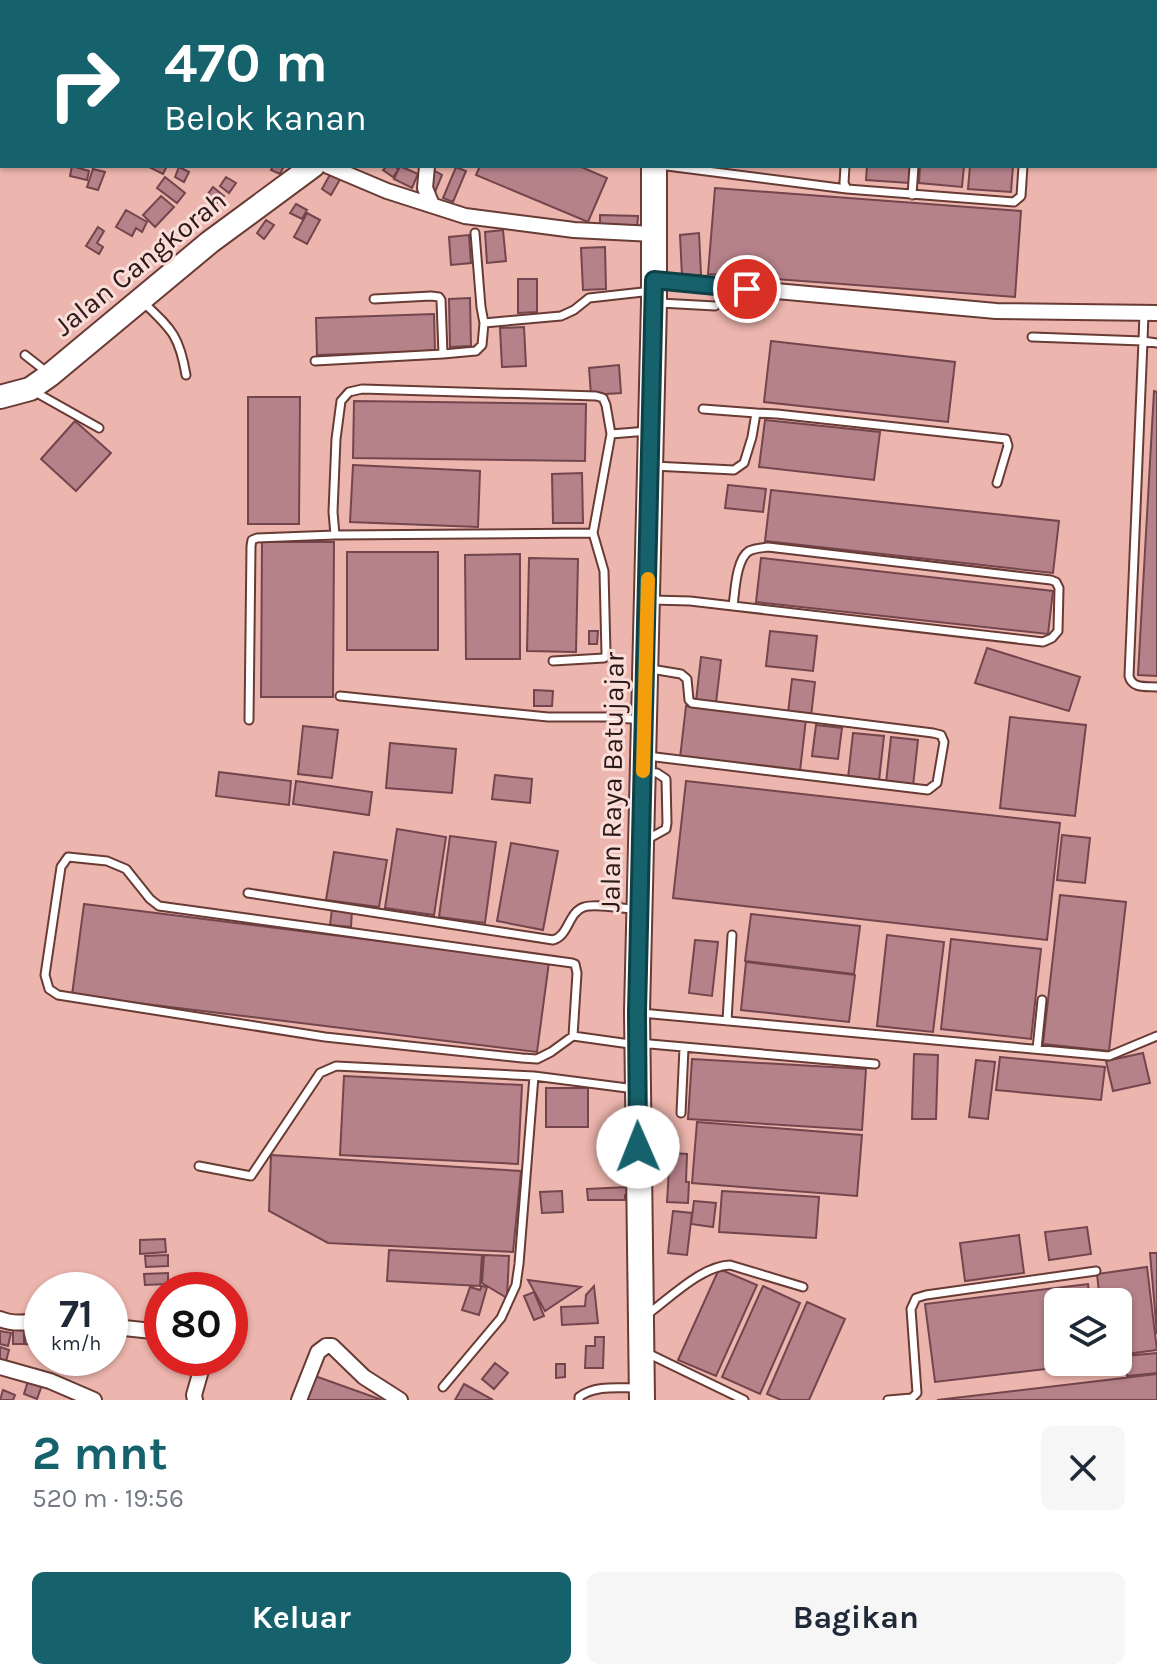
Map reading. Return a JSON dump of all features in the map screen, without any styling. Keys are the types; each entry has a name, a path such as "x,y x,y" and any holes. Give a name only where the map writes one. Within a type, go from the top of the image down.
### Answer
{"highway":[{"name":"Jalan Raya Batujajar","path":"642,1394 637,1012 648,600 654,168"}],"main road":[{"name":"Jalan Cangkorah","path":"0,397 30,389 50,375 210,242 310,168"}],"street":[{"path":"333,168 387,191 465,216 574,230 654,234"},
{"path":"427,168 425,188 432,205"},
{"path":"654,291 996,311 1150,313"},
{"path":"0,1319 8,1323 24,1322"},
{"path":"299,1400 318,1352 332,1346 364,1377 400,1400"},
{"path":"0,1367 50,1381 94,1400"},
{"path":"195,1400 199,1376"}],"lane":[{"path":"683,168 847,189 1014,202 1021,196 1023,168"},
{"path":"845,168 847,189"},
{"path":"912,195 914,168"},
{"path":"315,361 476,351 482,345 484,323 475,233"},
{"path":"484,323 561,316 589,298 654,291 715,306"},
{"path":"374,299 439,297 443,354"},
{"path":"141,300 169,326 180,344 186,375"},
{"path":"1150,313 1143,341 1129,676 1135,686 1157,687"},
{"path":"1032,337 1157,343"},
{"path":"25,355 50,375"},
{"path":"30,389 99,428"},
{"path":"335,535 336,439 341,401 349,392 362,389 603,398 611,434 593,533 604,571 606,654 604,658 553,661"},
{"path":"703,409 1006,439 1008,446 997,483"},
{"path":"650,466 734,470 744,463 756,413"},
{"path":"611,434 651,431"},
{"path":"249,720 252,540 335,535 593,533"},
{"path":"648,600 690,601 733,606 1043,642 1058,631 1059,588 1051,580 768,547 754,549 742,557 733,606"},
{"path":"644,764 928,790 937,783 944,742 941,735 933,733 692,703 687,679 681,674 645,668"},
{"path":"340,696 548,717 645,720"},
{"path":"573,1036 577,973 572,963 159,906 126,869 107,861 68,857 61,867 45,975 49,989 58,995 325,1037 522,1058 537,1059 573,1036 637,1045 875,1064"},
{"path":"248,893 553,940 561,937 576,911 585,906 639,909"},
{"path":"727,1021 732,935"},
{"path":"1037,1049 1042,1000"},
{"path":"637,1012 1109,1056 1157,1036"},
{"path":"681,1113 684,1048"},
{"path":"199,1166 251,1176 320,1073 336,1066 534,1076 637,1089"},
{"path":"443,1387 501,1318 516,1285 534,1076"},
{"path":"641,1319 704,1272 719,1265 730,1265 803,1287"},
{"path":"888,1400 912,1398 917,1393 911,1309 916,1298 1096,1271"},
{"path":"641,1350 744,1400"},
{"path":"579,1400 588,1391 601,1389 642,1394"}],"building":[{"path":"72,168 89,171 87,180 70,176"},
{"path":"151,168 166,168 163,174"},
{"path":"179,168 189,172 184,182 175,177"},
{"path":"272,168 283,168 280,174"},
{"path":"397,168 398,170 393,177 383,170"},
{"path":"399,168 418,174 412,188 394,179"},
{"path":"456,168 466,171 453,202 443,198"},
{"path":"479,168 584,168 607,178 588,222 476,175"},
{"path":"867,168 910,168 909,183 866,180"},
{"path":"920,168 964,168 962,187 919,183"},
{"path":"970,168 1013,168 1011,192 968,189"},
{"path":"93,169 105,172 98,190 87,187"},
{"path":"332,171 342,176 331,195 322,189"},
{"path":"435,171 442,175 435,192 427,188"},
{"path":"165,177 185,193 177,203 157,188"},
{"path":"226,177 236,183 229,193 220,186"},
{"path":"213,187 224,196 217,203 207,195"},
{"path":"715,188 1021,211 1015,297 708,274"},
{"path":"161,196 174,207 155,227 143,215"},
{"path":"296,204 307,210 302,219 290,213"},
{"path":"126,210 147,222 142,232 136,228 132,236 116,227"},
{"path":"307,213 320,220 307,244 294,237"},
{"path":"600,215 638,216 637,229 600,229"},
{"path":"266,220 274,225 264,239 257,233"},
{"path":"98,227 104,231 97,243 103,247 99,254 86,246"},
{"path":"503,230 506,261 487,263 485,232"},
{"path":"699,233 701,275 682,276 680,235"},
{"path":"469,235 471,263 451,265 449,237"},
{"path":"605,247 606,289 583,290 581,248"},
{"path":"518,279 537,279 537,312 518,313"},
{"path":"470,298 471,346 450,347 449,299"},
{"path":"434,314 435,351 317,355 316,318"},
{"path":"524,327 526,366 502,367 500,328"},
{"path":"771,341 955,362 948,422 764,402"},
{"path":"619,365 621,393 591,395 589,368"},
{"path":"1154,391 1157,392 1157,676 1138,675"},
{"path":"248,397 300,397 299,524 248,524"},
{"path":"354,401 586,404 585,461 353,458"},
{"path":"765,420 880,432 874,480 759,467"},
{"path":"75,421 111,453 76,491 41,459"},
{"path":"353,465 480,471 478,527 350,522"},
{"path":"582,473 583,523 553,523 552,474"},
{"path":"728,485 766,489 763,512 725,508"},
{"path":"771,490 1059,521 1053,573 765,541"},
{"path":"262,542 334,542 333,697 261,697"},
{"path":"347,552 438,552 438,650 347,650"},
{"path":"520,554 520,659 466,659 465,555"},
{"path":"529,558 578,559 576,652 527,651"},
{"path":"761,558 1053,591 1048,634 756,602"},
{"path":"589,631 598,631 597,644 589,644"},
{"path":"770,631 817,636 813,671 766,666"},
{"path":"987,648 1080,677 1069,711 975,683"},
{"path":"701,657 721,660 716,703 696,701"},
{"path":"792,679 815,682 811,716 788,713"},
{"path":"534,690 553,691 552,706 534,706"},
{"path":"686,706 806,719 800,771 680,758"},
{"path":"1010,717 1086,725 1075,816 1000,808"},
{"path":"816,725 842,728 838,759 812,756"},
{"path":"303,726 338,730 332,778 298,774"},
{"path":"853,733 884,736 879,781 848,778"},
{"path":"891,737 918,740 913,786 886,783"},
{"path":"390,743 456,749 452,793 386,788"},
{"path":"219,772 291,781 289,805 216,796"},
{"path":"495,775 532,779 530,803 492,799"},
{"path":"296,781 372,792 369,815 293,804"},
{"path":"686,781 1060,823 1047,940 673,898"},
{"path":"397,829 446,837 434,915 385,908"},
{"path":"1062,835 1090,838 1085,883 1057,880"},
{"path":"450,836 496,842 485,923 439,917"},
{"path":"511,843 558,851 543,930 497,921"},
{"path":"334,852 387,860 379,907 326,900"},
{"path":"1060,895 1126,902 1109,1051 1043,1044"},
{"path":"84,904 549,962 537,1052 72,995"},
{"path":"332,909 352,910 351,927 330,925"},
{"path":"751,914 860,926 854,974 745,961"},
{"path":"887,935 944,942 933,1032 877,1026"},
{"path":"951,939 1041,949 1031,1039 941,1029"},
{"path":"695,940 718,942 712,996 689,993"},
{"path":"746,962 855,975 849,1022 741,1010"},
{"path":"1143,1053 1150,1083 1113,1091 1106,1061"},
{"path":"914,1054 938,1055 936,1119 912,1119"},
{"path":"1000,1057 1105,1067 1101,1100 996,1090"},
{"path":"692,1059 866,1069 862,1130 688,1119"},
{"path":"976,1060 995,1062 988,1119 969,1117"},
{"path":"344,1076 522,1085 518,1164 340,1155"},
{"path":"546,1088 588,1088 588,1127 546,1127"},
{"path":"697,1122 862,1135 857,1196 692,1183"},
{"path":"670,1153 687,1154 688,1203 667,1202"},
{"path":"271,1155 521,1171 513,1252 328,1243 269,1211"},
{"path":"628,1187 625,1200 588,1200 587,1189"},
{"path":"562,1191 563,1212 542,1213 540,1192"},
{"path":"722,1191 819,1197 816,1238 719,1232"},
{"path":"694,1201 716,1203 713,1227 691,1224"},
{"path":"673,1211 692,1213 687,1255 668,1253"},
{"path":"1087,1227 1091,1254 1049,1260 1045,1232"},
{"path":"1019,1235 1024,1273 965,1281 960,1243"},
{"path":"165,1239 166,1252 140,1254 140,1240"},
{"path":"389,1250 482,1255 480,1286 387,1281"},
{"path":"1150,1253 1157,1253 1157,1334"},
{"path":"168,1255 168,1266 146,1267 145,1256"},
{"path":"484,1255 509,1256 507,1298 482,1283"},
{"path":"1147,1267 1157,1350 1132,1353 1132,1288 1098,1288 1097,1274"},
{"path":"719,1269 757,1285 716,1376 678,1360"},
{"path":"528,1280 581,1287 545,1311"},
{"path":"1088,1284 1088,1288 1055,1288"},
{"path":"482,1286 487,1287 479,1315 462,1310 470,1287 480,1290"},
{"path":"594,1286 598,1323 562,1325 561,1307 585,1306 586,1295"},
{"path":"763,1286 800,1303 760,1394 722,1377"},
{"path":"1044,1289 1044,1369 935,1382 925,1304"},
{"path":"534,1292 544,1316 534,1320 524,1296"},
{"path":"807,1302 845,1319 809,1400 781,1400 767,1394"},
{"path":"13,1329 24,1329 24,1344 13,1344"},
{"path":"0,1331 11,1333 8,1346 0,1344"},
{"path":"595,1337 604,1337 603,1368 585,1368 586,1346 595,1346"},
{"path":"0,1347 9,1350 5,1365 0,1363"},
{"path":"1157,1353 1157,1373 1132,1376 1132,1355"},
{"path":"495,1363 508,1373 494,1389 482,1379"},
{"path":"556,1364 565,1364 565,1377 556,1378"},
{"path":"1157,1374 1157,1400 937,1400"},
{"path":"315,1376 382,1400 306,1400"},
{"path":"28,1381 42,1385 37,1399 24,1394"},
{"path":"464,1384 493,1400 455,1400"},
{"path":"3,1390 15,1395 13,1400 0,1400"}],"slow traffic":[{"path":"643,771 648,579"}],"route":[{"path":"638,1147 637,1012 654,280 747,289"}]}
